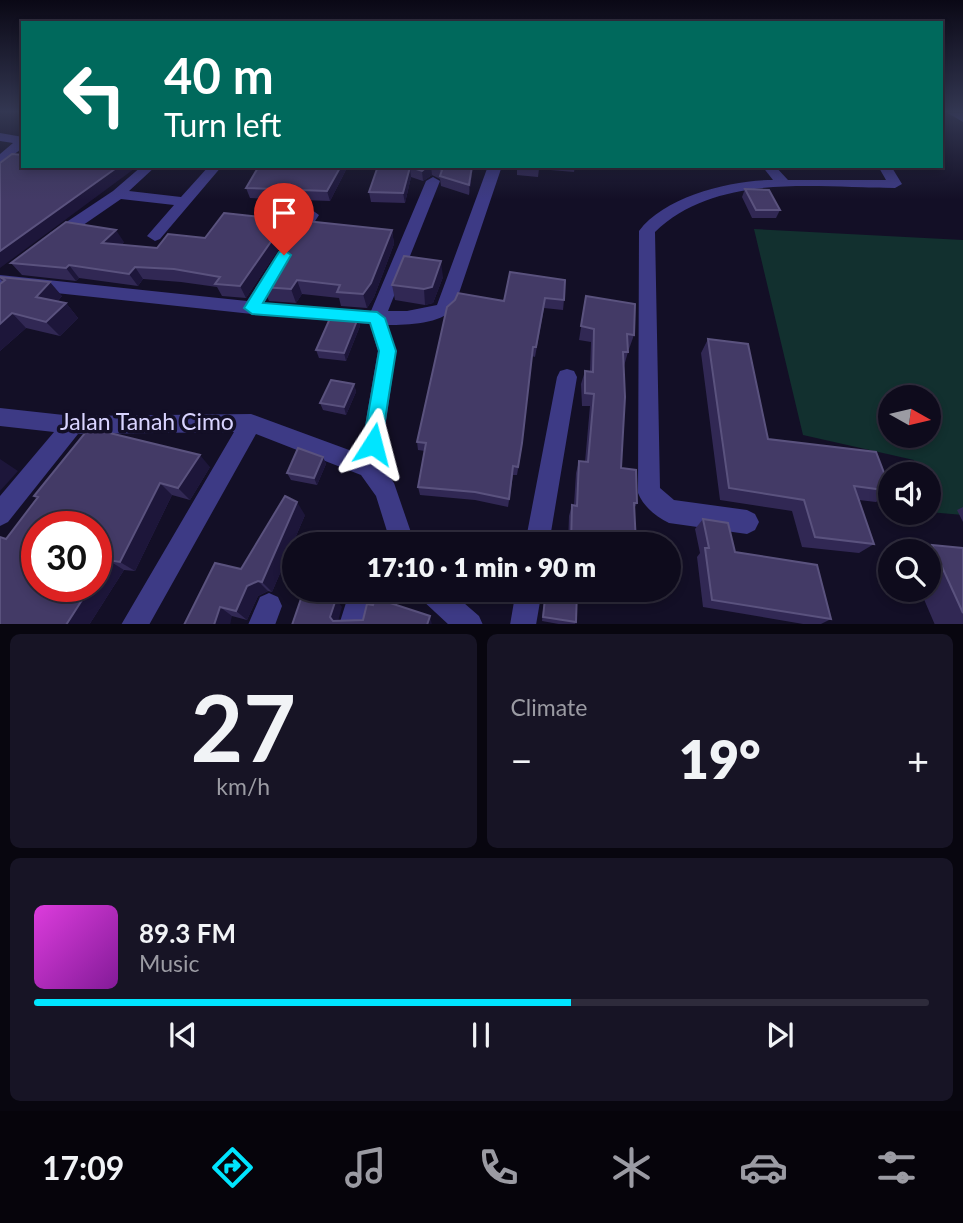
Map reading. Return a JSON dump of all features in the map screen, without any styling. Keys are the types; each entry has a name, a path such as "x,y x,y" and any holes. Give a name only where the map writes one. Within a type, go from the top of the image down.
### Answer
{"street":[{"path":"0,160 21,143"},
{"path":"40,247 118,194 148,168"},
{"path":"155,236 214,168"},
{"path":"0,280 252,308 377,318 407,318 442,311 448,304 494,168"},
{"path":"770,168 784,184"},
{"path":"747,522 669,511 649,493 647,231 666,213 716,192 752,184 895,184 885,168"},
{"path":"399,532 386,491 369,468 387,351 377,318 433,181"},
{"path":"118,194 185,202"},
{"path":"252,308 312,215"},
{"path":"0,280 19,263"},
{"path":"539,532 567,377"},
{"name":"Jalan Tanah Cimo","path":"0,417 73,425 251,422 369,468"},
{"path":"135,624 251,422"},
{"path":"0,514 73,425"},
{"path":"352,624 359,602"},
{"path":"443,602 467,624"},
{"path":"523,624 527,602"}],"green space":[{"path":"754,229 963,240 963,515 941,513 941,462 914,460 803,435"}],"building":[{"path":"12,154 21,155 21,168 116,168 0,251 0,163"},
{"path":"258,168 340,168 327,191 246,188"},
{"path":"377,168 410,168 403,193 369,192"},
{"path":"438,168 472,168 469,185 440,176 442,170"},
{"path":"745,189 769,190 780,210 756,210"},
{"path":"224,213 286,220 240,286 215,284 220,277 174,269 135,267 129,274 69,265 66,268 11,263 66,222 116,230 102,243 157,248 168,234 205,238"},
{"path":"306,221 392,230 371,283 363,294 337,292 340,285 297,280 291,289 263,287"},
{"path":"404,256 441,261 432,287 424,289 392,285"},
{"path":"510,272 565,280 564,300 545,298 536,347 533,347 518,467 513,466 509,499 475,492 418,487 426,443 417,442 447,307 458,293 504,301"},
{"path":"0,277 50,282 36,297 66,303 46,322 12,313 0,324 0,284 5,280"},
{"path":"586,296 635,304 634,335 627,334 628,352 623,352 625,397 621,468 636,470 635,532 571,532 572,505 577,506 579,461 588,462 594,394 585,393 585,371 593,372 594,329 581,326"},
{"path":"331,316 358,318 344,353 316,350"},
{"path":"708,339 748,344 768,439 876,452 880,462 878,489 854,486 874,544 815,537 804,500 729,488"},
{"path":"331,380 354,384 344,407 320,403"},
{"path":"89,428 200,455 178,488 160,483 120,562 112,561 112,511 27,511 38,497 34,496"},
{"path":"298,448 323,457 314,478 287,473"},
{"path":"285,496 297,502 262,582 247,586 236,611 220,607 214,624 184,624 215,563 241,569"},
{"path":"21,519 21,602 81,602 67,624 0,624 0,537 6,539"},
{"path":"703,519 728,523 735,552 817,565 831,619 712,600 705,548 709,548"},
{"path":"941,546 963,548 963,613 941,565"},
{"path":"300,602 335,602 330,617 333,621 363,620 367,604 387,602 430,616 427,624 292,624"},
{"path":"545,602 577,602 576,622 543,617"}],"route":[{"path":"284,255 252,308 377,318 387,351 373,444"}]}
